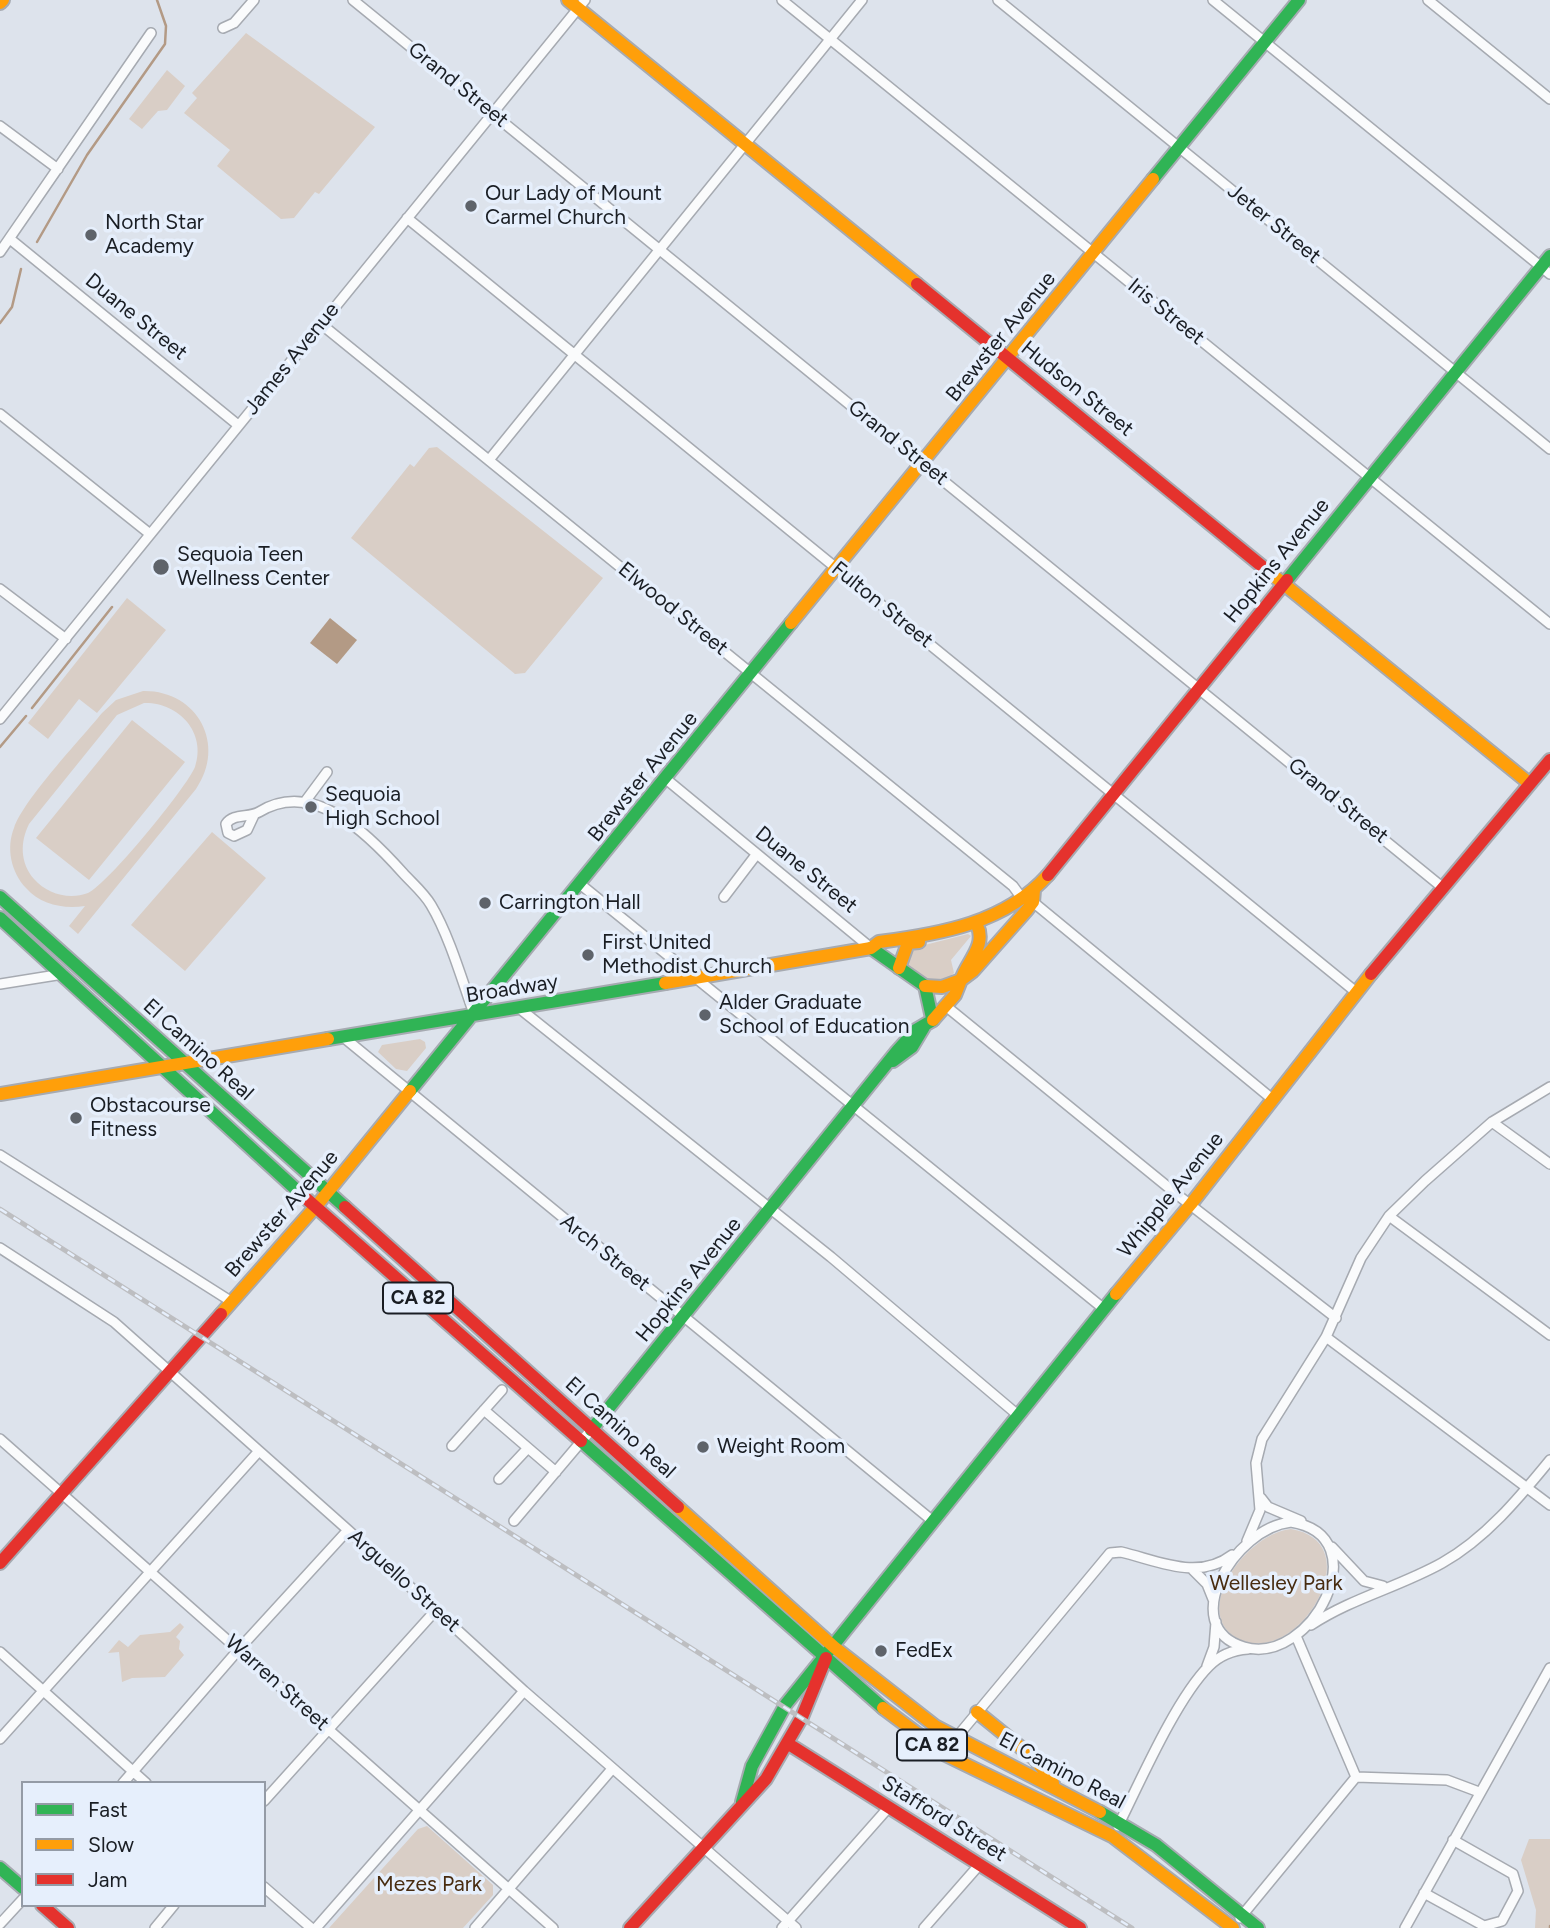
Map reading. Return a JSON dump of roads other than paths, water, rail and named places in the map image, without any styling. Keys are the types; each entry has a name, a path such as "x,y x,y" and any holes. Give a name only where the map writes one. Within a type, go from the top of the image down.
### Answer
{"street":[{"path":"223,28 234,23 254,0"},
{"name":"Grand Street","path":"353,0 1442,887"},
{"name":"Iris Street","path":"782,0 1550,624"},
{"path":"489,460 862,0"},
{"name":"Jeter Street","path":"998,0 1550,449"},
{"path":"1213,0 1546,271"},
{"name":"Brewster Avenue","path":"0,1563 316,1207 1299,0"},
{"path":"1428,0 1550,99"},
{"name":"James Avenue","path":"0,719 492,113 577,3"},
{"name":"Hudson Street","path":"577,3 1529,783"},
{"path":"0,252 151,33"},
{"path":"0,126 58,169"},
{"name":"Fulton Street","path":"407,218 1356,992"},
{"name":"Duane Street","path":"10,239 238,425"},
{"name":"Hopkins Avenue","path":"961,981 1010,928 1010,919 1455,372 1546,271 1550,256"},
{"name":"Elwood Street","path":"321,324 1013,886 1029,896 1271,1098"},
{"path":"0,414 150,534"},
{"path":"0,589 66,639"},
{"name":"Whipple Avenue","path":"742,1802 743,1785 785,1706 805,1676 830,1652 1191,1204 1356,992 1550,760"},
{"path":"304,803 327,772"},
{"name":"Duane Street","path":"666,779 871,948 925,986"},
{"path":"254,815 268,807 304,803 330,810 351,822 387,854 429,901 474,1014"},
{"path":"724,897 756,855"},
{"path":"580,884 1104,1309"},
{"name":"Broadway","path":"0,1094 871,948 879,942 977,925 1029,896"},
{"name":"El Camino Real","path":"0,897 591,1430 830,1652 905,1727 946,1755 1112,1836 1232,1928"},
{"name":"El Camino Real","path":"0,918 316,1207 581,1442 830,1652 956,1738 1056,1787 1156,1844 1258,1928"},
{"name":"Hopkins Avenue","path":"514,1521 891,1062 905,1055 921,1038 928,1022 937,1018 947,1007 961,981 964,967 982,942 977,925"},
{"path":"899,968 902,953 908,943 936,939 940,933"},
{"path":"0,984 63,974"},
{"path":"928,1022 925,986 942,987 961,981"},
{"path":"947,1007 1336,1318"},
{"path":"519,1008 953,1358 1019,1416"},
{"name":"Arch Street","path":"342,1037 934,1522"},
{"path":"1112,1836 1164,1738 1202,1675 1214,1647 1215,1605 1219,1583 1258,1519 1261,1498 1256,1463 1262,1439 1326,1337 1361,1258 1390,1216 1492,1122 1550,1087"},
{"path":"1492,1122 1550,1164"},
{"path":"0,1155 232,1302"},
{"path":"1390,1216 1550,1335"},
{"name":"Arguello Street","path":"0,1248 92,1305 171,1371 524,1691 703,1846 785,1924 796,1928"},
{"path":"1326,1337 1550,1505"},
{"path":"452,1446 502,1390"},
{"path":"484,1410 556,1472"},
{"name":"Warren Street","path":"0,1439 240,1648 327,1729 554,1928"},
{"path":"499,1479 527,1448"},
{"path":"0,1739 259,1451"},
{"path":"1202,1675 1224,1655 1275,1647 1336,1609 1457,1553 1527,1489 1550,1460"},
{"path":"1261,1498 1268,1507 1320,1533 1364,1581 1377,1586 1391,1585"},
{"path":"1247,1541 1279,1524 1302,1524 1320,1533"},
{"path":"125,1781 240,1648 348,1530"},
{"path":"1297,1634 1321,1607 1330,1586 1333,1564 1327,1542"},
{"path":"956,1738 1110,1553 1121,1552 1193,1570 1219,1564 1238,1551"},
{"path":"1193,1570 1207,1584 1215,1605"},
{"path":"266,1799 436,1610"},
{"path":"1216,1616 1225,1636 1242,1647 1253,1649"},
{"path":"1297,1634 1356,1777"},
{"path":"0,1652 144,1781"},
{"name":"Whipple Avenue","path":"630,1928 742,1802 766,1779 819,1682 830,1652"},
{"path":"1405,1928 1550,1668"},
{"path":"266,1889 313,1928 524,1691"},
{"path":"977,1712 1035,1759 1056,1787"},
{"name":"Stafford Street","path":"787,1743 980,1864 1072,1926"},
{"path":"475,1928 612,1769"},
{"path":"1356,1777 1447,1780 1479,1792"},
{"path":"1232,1928 1356,1777"},
{"path":"785,1924 889,1807"},
{"path":"1424,1894 1484,1926 1502,1921 1518,1891 1513,1874 1453,1840"},
{"path":"924,1928 980,1864"},
{"path":"0,1868 21,1886"},
{"path":"0,1924 21,1901"},
{"path":"44,1907 68,1928"},
{"path":"155,1928 172,1907"}],"waterway":[{"path":"37,242 87,155 165,44 166,26 157,0"},
{"path":"0,323 12,307 21,269"},
{"path":"32,708 112,607"},
{"path":"0,747 26,716"}],"railway":[{"path":"0,1209 1132,1928"}],"place":[{"name":"Our Lady of Mount Carmel Church","path":"471,206"},
{"name":"North Star Academy","path":"91,235"},
{"name":"Sequoia Teen Wellness Center","path":"161,567"},
{"name":"Sequoia High School","path":"311,807"},
{"name":"Carrington Hall","path":"485,903"},
{"name":"First United Methodist Church","path":"588,955"},
{"name":"Alder Graduate School of Education","path":"705,1015"},
{"name":"Obstacourse Fitness","path":"76,1118"},
{"name":"Weight Room","path":"703,1447"},
{"name":"FedEx","path":"881,1651"}],"park label":[{"name":"Wellesley Park","path":"1276,1584"},
{"name":"Mezes Park","path":"429,1885"}]}
